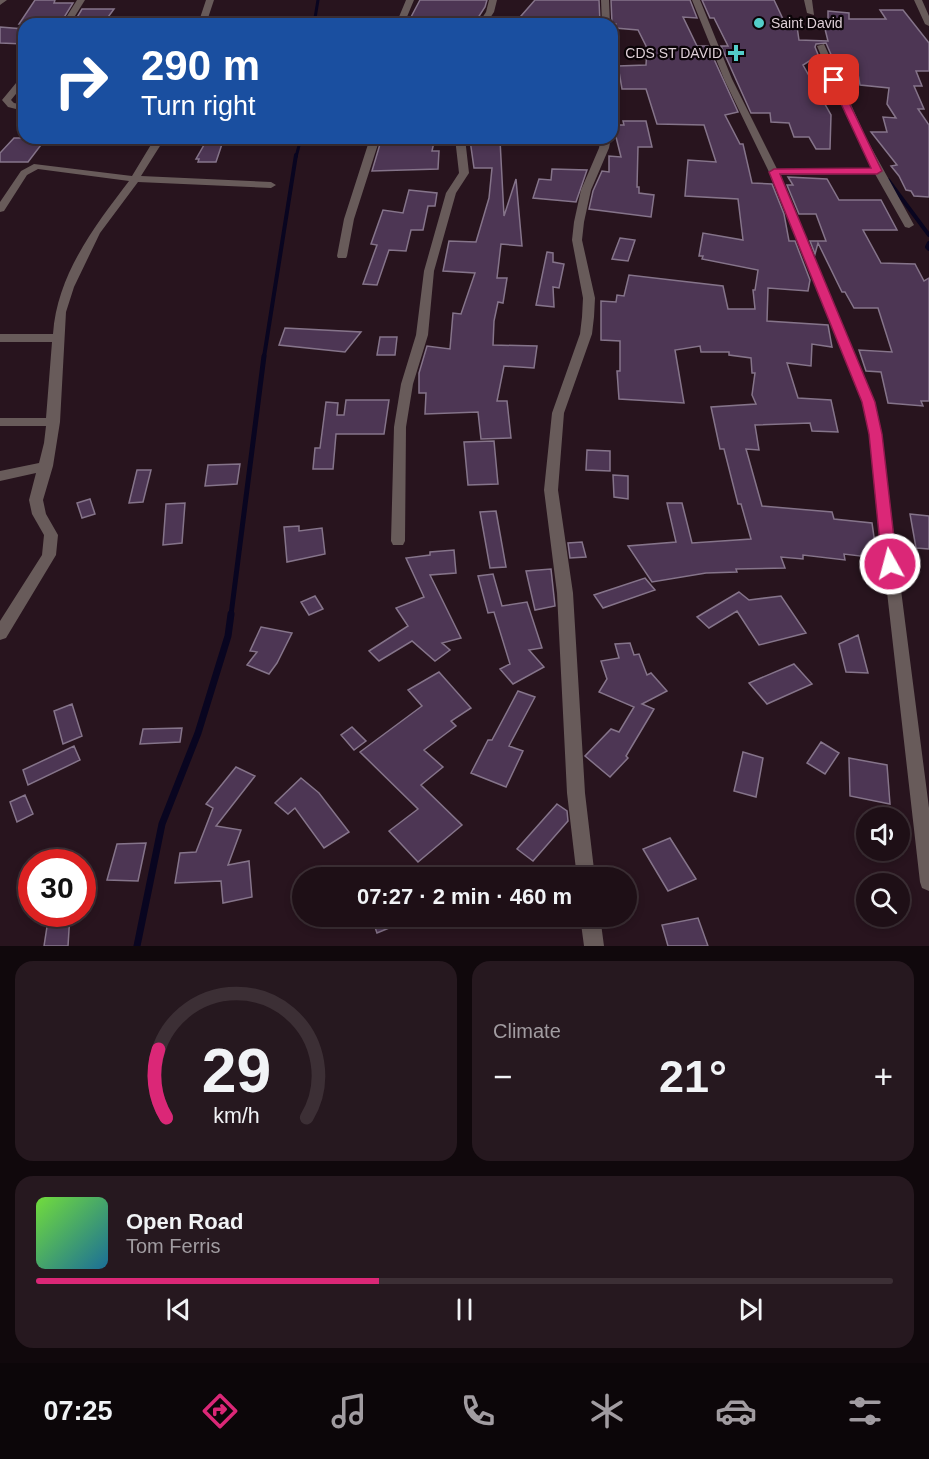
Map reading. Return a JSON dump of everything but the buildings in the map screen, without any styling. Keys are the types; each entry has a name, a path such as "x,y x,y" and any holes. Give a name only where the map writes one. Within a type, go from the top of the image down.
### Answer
{"street":[{"path":"70,18 81,0"},
{"path":"204,18 210,0"},
{"path":"402,18 410,0"},
{"path":"486,18 493,0"},
{"path":"604,0 606,18"},
{"path":"696,0 728,79 774,172 868,402 875,434 929,882"},
{"path":"808,0 811,13"},
{"path":"918,0 929,24"},
{"path":"821,46 840,96 877,171 909,225"},
{"path":"18,86 6,100 11,105 18,107"},
{"path":"0,634 49,555 51,535 39,514 36,500 46,466 54,422 60,312 68,287 94,232 135,179 156,144"},
{"path":"342,256 349,219 373,144"},
{"path":"398,541 400,428 407,384 422,335 429,271 451,193 464,173 461,144"},
{"path":"585,867 576,793 565,593 551,490 558,413 586,334 588,317 589,298 577,240 579,222 586,190 605,144"},
{"path":"0,208 24,173 37,166 135,179 271,185"},
{"path":"774,172 877,171"},
{"path":"0,338 58,338"},
{"path":"0,422 54,422"},
{"path":"0,476 46,466"},
{"path":"591,927 594,946"}],"waterway":[{"path":"315,18 318,0"},
{"path":"296,157 299,144"},
{"path":"264,357 296,155"},
{"path":"888,180 929,235"},
{"path":"929,243 927,247 929,249"},
{"path":"231,615 264,356"},
{"path":"137,946 162,824 198,733 228,636 231,614"}],"place":[{"name":"Saint David","path":"759,23"},
{"name":"CDS ST DAVID","path":"736,53"}],"route":[{"path":"834,80 877,171 774,172 868,402 875,434 890,564"}]}
